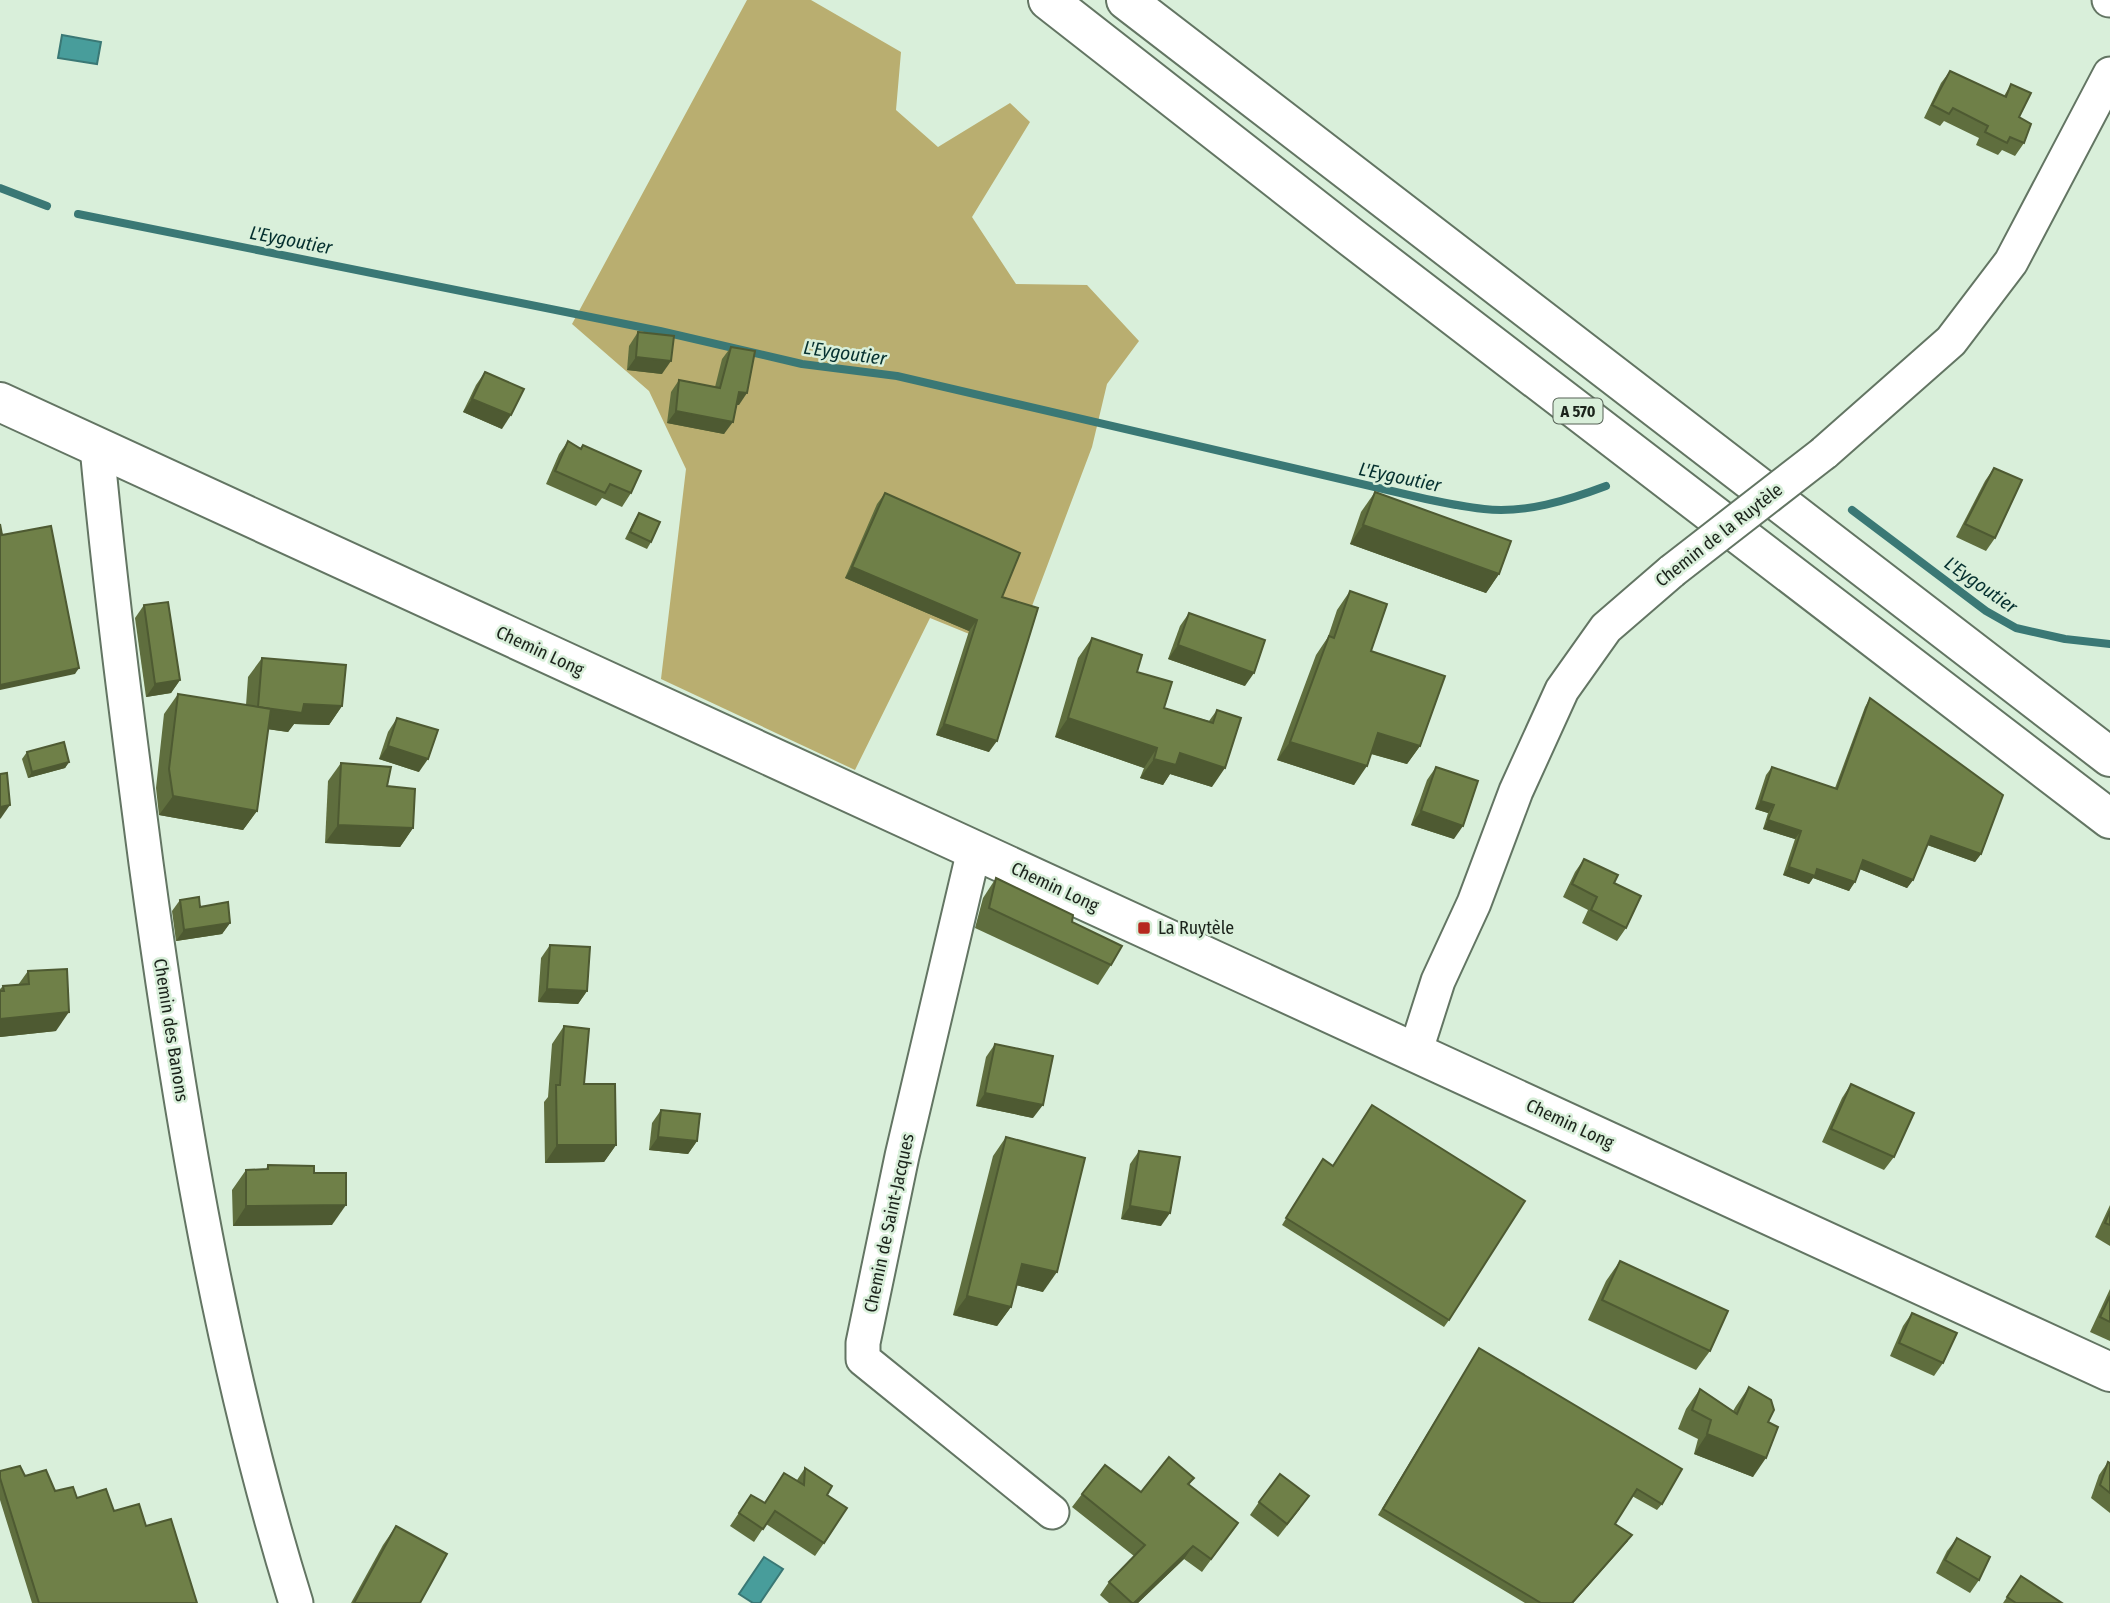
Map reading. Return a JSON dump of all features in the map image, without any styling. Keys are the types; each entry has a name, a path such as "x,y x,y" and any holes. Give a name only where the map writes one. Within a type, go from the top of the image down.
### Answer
{"main road":[{"name":"A 570","path":"1048,0 1362,245 2110,819"},
{"name":"A 570","path":"1126,0 2110,757"},
{"name":"Chemin Long","path":"0,402 2110,1372"}],"street":[{"name":"Chemin de la Ruytèle","path":"1415,1053 1438,981 1474,903 1516,791 1562,690 1606,628 1672,571 1824,453 1951,341 2004,272 2082,132 2110,74"},
{"name":"Chemin des Banons","path":"97,447 109,588 160,967 212,1280 264,1499 296,1603"},
{"name":"Chemin de Saint-Jacques","path":"974,850 902,1156 863,1343 863,1359 1052,1511"}],"shaded area":[{"path":"747,0 811,0 901,52 896,110 938,147 1010,103 1030,122 972,217 1016,284 1087,285 1139,341 1107,384 1092,447 1029,614 984,640 930,618 855,770 661,679 686,469 649,391 572,324"}],"water":[{"path":"62,35 101,42 97,64 58,58"},
{"path":"764,1557 783,1569 760,1603 753,1603 739,1594"}],"building":[{"path":"1950,71 2006,97 2011,84 2031,93 2019,117 2031,124 2024,143 2010,137 2007,143 1985,132 1988,126 1953,108 1949,114 1932,105"},
{"path":"638,332 674,336 671,361 636,357"},
{"path":"731,347 755,351 747,393 739,392 733,422 676,411 679,380 720,388"},
{"path":"485,372 524,389 511,415 472,399"},
{"path":"568,441 581,449 583,445 641,471 631,493 610,484 605,493 555,471"},
{"path":"1994,468 2022,480 1995,538 1965,524"},
{"path":"1375,492 1511,541 1499,574 1363,525"},
{"path":"885,493 1020,553 1002,597 1038,608 997,741 944,724 977,620 852,567"},
{"path":"639,513 660,522 651,542 630,532"},
{"path":"0,524 2,535 51,526 79,668 0,685"},
{"path":"1350,591 1387,604 1371,651 1445,676 1420,746 1378,733 1367,766 1290,742 1329,636 1334,638"},
{"path":"168,602 180,680 155,684 144,605"},
{"path":"1189,613 1265,640 1254,673 1178,645"},
{"path":"1092,638 1142,655 1137,672 1172,682 1164,708 1213,723 1217,710 1241,718 1225,768 1180,753 1176,765 1154,759 1157,748 1068,718"},
{"path":"262,658 346,665 342,706 304,704 302,713 258,707"},
{"path":"178,694 271,709 257,811 173,796 169,769"},
{"path":"1870,698 2003,795 1981,854 1931,836 1913,880 1863,860 1855,882 1817,869 1815,876 1789,867 1801,831 1768,820 1774,805 1761,801 1772,767 1837,789"},
{"path":"397,718 438,730 428,759 388,746"},
{"path":"64,742 69,762 32,772 27,752"},
{"path":"341,763 391,767 387,786 415,789 413,828 338,825"},
{"path":"1436,767 1478,781 1463,826 1421,811"},
{"path":"7,773 10,805 0,807 0,774"},
{"path":"1584,859 1618,875 1614,883 1641,896 1626,928 1591,910 1597,897 1572,884"},
{"path":"996,878 1073,915 1072,922 1122,946 1111,965 989,908"},
{"path":"199,897 200,907 228,902 230,923 184,930 180,900"},
{"path":"550,945 590,947 587,991 547,989"},
{"path":"67,969 69,1012 0,1019 0,991 4,991 3,986 29,984 28,971"},
{"path":"564,1026 589,1029 584,1084 615,1084 616,1145 557,1145 556,1085 560,1085"},
{"path":"995,1044 1053,1056 1043,1105 985,1093"},
{"path":"1851,1084 1914,1113 1894,1157 1831,1129"},
{"path":"1372,1105 1525,1201 1449,1320 1286,1218 1323,1159 1333,1166"},
{"path":"661,1110 700,1114 697,1141 658,1137"},
{"path":"1006,1137 1085,1158 1057,1272 1022,1264 1011,1307 967,1296"},
{"path":"1139,1151 1180,1157 1170,1213 1130,1206"},
{"path":"268,1165 314,1166 314,1173 346,1173 346,1205 246,1206 246,1170 268,1169"},
{"path":"2110,1211 2110,1225 2105,1223"},
{"path":"1620,1261 1728,1311 1710,1351 1602,1300"},
{"path":"2110,1296 2110,1322 2100,1317"},
{"path":"1912,1313 1957,1333 1943,1363 1899,1343"},
{"path":"1479,1348 1682,1469 1662,1504 1637,1489 1615,1524 1632,1535 1572,1603 1541,1603 1383,1509"},
{"path":"1749,1387 1771,1400 1774,1410 1768,1422 1778,1427 1766,1458 1707,1434 1711,1420 1692,1410 1700,1389 1737,1414"},
{"path":"1169,1457 1194,1478 1188,1484 1238,1523 1211,1559 1193,1546 1132,1603 1109,1582 1145,1545 1082,1494 1105,1465 1141,1492"},
{"path":"2108,1462 2110,1463 2110,1493 2100,1485"},
{"path":"20,1466 25,1476 46,1470 55,1491 73,1487 77,1498 106,1489 114,1511 139,1504 146,1526 171,1519 197,1603 39,1603 0,1478 0,1471"},
{"path":"805,1468 832,1486 827,1495 847,1508 824,1543 775,1511 763,1529 739,1513 751,1495 765,1503 784,1473 804,1485"},
{"path":"1280,1474 1309,1496 1287,1524 1259,1502"},
{"path":"396,1526 447,1554 420,1603 354,1603"},
{"path":"1957,1538 1990,1557 1979,1580 1945,1560"},
{"path":"2021,1576 2062,1603 2016,1603 2007,1597"}],"waterway":[{"name":"L'Eygoutier","path":"0,188 47,206"},
{"name":"L'Eygoutier","path":"78,214 660,331 802,364 897,376 1455,505 1499,510 1530,508 1562,501 1606,486"},
{"name":"L'Eygoutier","path":"1852,510 1986,611 2016,628 2065,639 2110,644"}],"place":[{"name":"La Ruytèle","path":"1144,928"}]}
